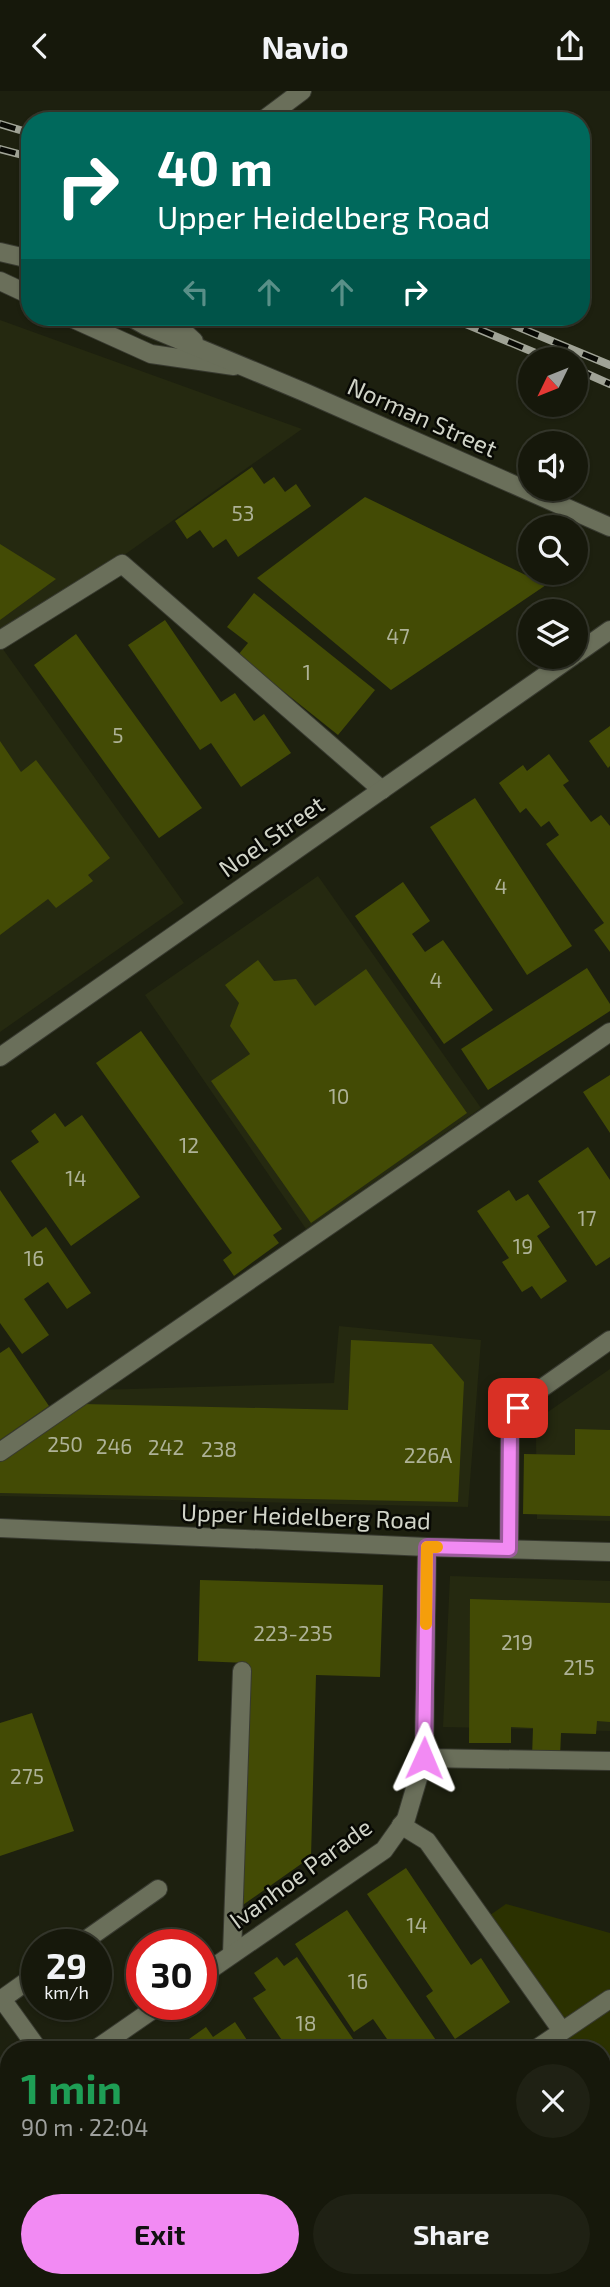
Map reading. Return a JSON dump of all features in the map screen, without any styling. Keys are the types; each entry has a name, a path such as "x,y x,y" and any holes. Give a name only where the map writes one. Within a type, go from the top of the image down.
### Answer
{"street":[{"path":"274,112 302,91"},
{"path":"0,252 21,257"},
{"path":"0,281 21,291"},
{"path":"89,326 151,354 245,367"},
{"name":"Norman Street","path":"144,326 245,367 610,527"},
{"name":"Norman Street","path":"177,326 214,355"},
{"path":"0,640 122,563 382,790"},
{"name":"Noel Street","path":"588,645 610,630"},
{"name":"Noel Street","path":"0,1057 554,669"},
{"path":"0,1452 610,1032"},
{"path":"509,1549 510,1426 518,1408 543,1386 610,1340"},
{"name":"Upper Heidelberg Road","path":"0,1528 427,1547 610,1552"},
{"name":"Ivanhoe Parade","path":"217,1965 384,1850 406,1819 424,1758 427,1547"},
{"path":"232,1954 242,1671"},
{"path":"424,1758 610,1761"},
{"path":"401,1825 427,1841 562,2031"},
{"path":"101,1929 158,1889"},
{"path":"21,1985 2,1999 32,2041"},
{"path":"548,2041 610,1999"},
{"path":"108,2041 138,2020"}],"shaded area":[{"path":"0,320 302,429 0,643"},
{"path":"0,645 184,903 0,1032"},
{"path":"318,876 481,1108 306,1229 145,995"},
{"path":"339,1326 481,1340 468,1507 0,1496 0,1458 97,1390 334,1383"},
{"path":"610,1369 610,1521 537,1519 536,1438 542,1416"},
{"path":"450,1576 610,1581 610,1731 443,1727"}],"green space":[{"path":"506,1904 610,1933 610,2041 569,2041 483,1920"}],"building":[{"path":"252,467 264,484 274,477 285,492 296,484 311,506 238,557 226,539 213,548 200,530 187,539 175,521"},
{"path":"365,497 518,571 518,585 546,585 525,599 518,599 518,604 391,690 257,578"},
{"path":"0,544 56,579 0,620"},
{"path":"254,593 375,690 338,735 238,655 248,643 227,627"},
{"path":"165,620 221,702 235,693 254,721 264,714 291,753 241,787 211,743 200,750 128,645"},
{"path":"76,634 202,808 159,838 34,665"},
{"path":"610,726 610,766 608,768 589,741"},
{"path":"0,741 21,772 36,760 110,858 88,875 93,881 56,908 48,899 0,935"},
{"path":"549,754 569,781 563,785 591,822 601,815 610,826 610,952 594,930 604,923 546,844 559,835 549,821 541,827 526,808 520,813 499,783 523,765 527,771"},
{"path":"475,798 572,946 527,975 430,827"},
{"path":"403,882 430,921 412,934 425,952 443,940 493,1010 444,1044 355,916"},
{"path":"258,960 274,981 296,979 315,1006 366,969 467,1113 311,1223 211,1081 250,1054 230,1026 239,1003 225,985"},
{"path":"587,968 610,1004 610,1011 488,1090 461,1049"},
{"path":"141,1031 282,1229 273,1235 279,1243 234,1276 223,1260 232,1253 96,1063"},
{"path":"610,1075 610,1133 583,1092"},
{"path":"55,1113 65,1127 82,1115 140,1197 71,1246 11,1161 39,1142 31,1131"},
{"path":"588,1147 610,1180 610,1257 596,1266 538,1181"},
{"path":"0,1190 32,1237 46,1227 91,1293 67,1309 48,1282 24,1299 49,1335 22,1354 0,1323"},
{"path":"509,1190 516,1201 528,1194 550,1227 537,1236 567,1281 541,1299 532,1286 522,1292 502,1262 509,1258 477,1211"},
{"path":"351,1340 432,1344 464,1382 458,1502 0,1493 0,1460 83,1404 348,1410"},
{"path":"9,1347 49,1406 0,1440 0,1353"},
{"path":"575,1429 610,1430 610,1516 523,1514 524,1454 575,1455"},
{"path":"200,1580 383,1585 380,1677 316,1675 311,1857 240,1907 247,1663 198,1661"},
{"path":"470,1599 610,1603 610,1722 597,1721 596,1734 561,1733 560,1757 532,1757 533,1728 511,1727 511,1743 469,1743"},
{"path":"32,1713 74,1831 0,1856 0,1723"},
{"path":"406,1868 471,1965 481,1958 510,2002 455,2039 426,1996 433,1991 367,1894"},
{"path":"347,1910 437,2041 388,2041 373,2019 354,2032 295,1944"},
{"path":"277,1957 284,1966 297,1957 355,2041 283,2041 253,1998 266,1990 254,1973"},
{"path":"235,2022 248,2041 186,2041 206,2027 213,2037"}],"railway":[{"path":"0,124 21,130"},
{"path":"0,149 21,155"},
{"path":"471,326 521,347"},
{"path":"516,326 610,365"},
{"path":"588,374 610,384"}],"slow traffic":[{"path":"426,1624 427,1547 437,1547"}],"route":[{"path":"424,1758 427,1547 509,1549 510,1426 518,1408"}]}
